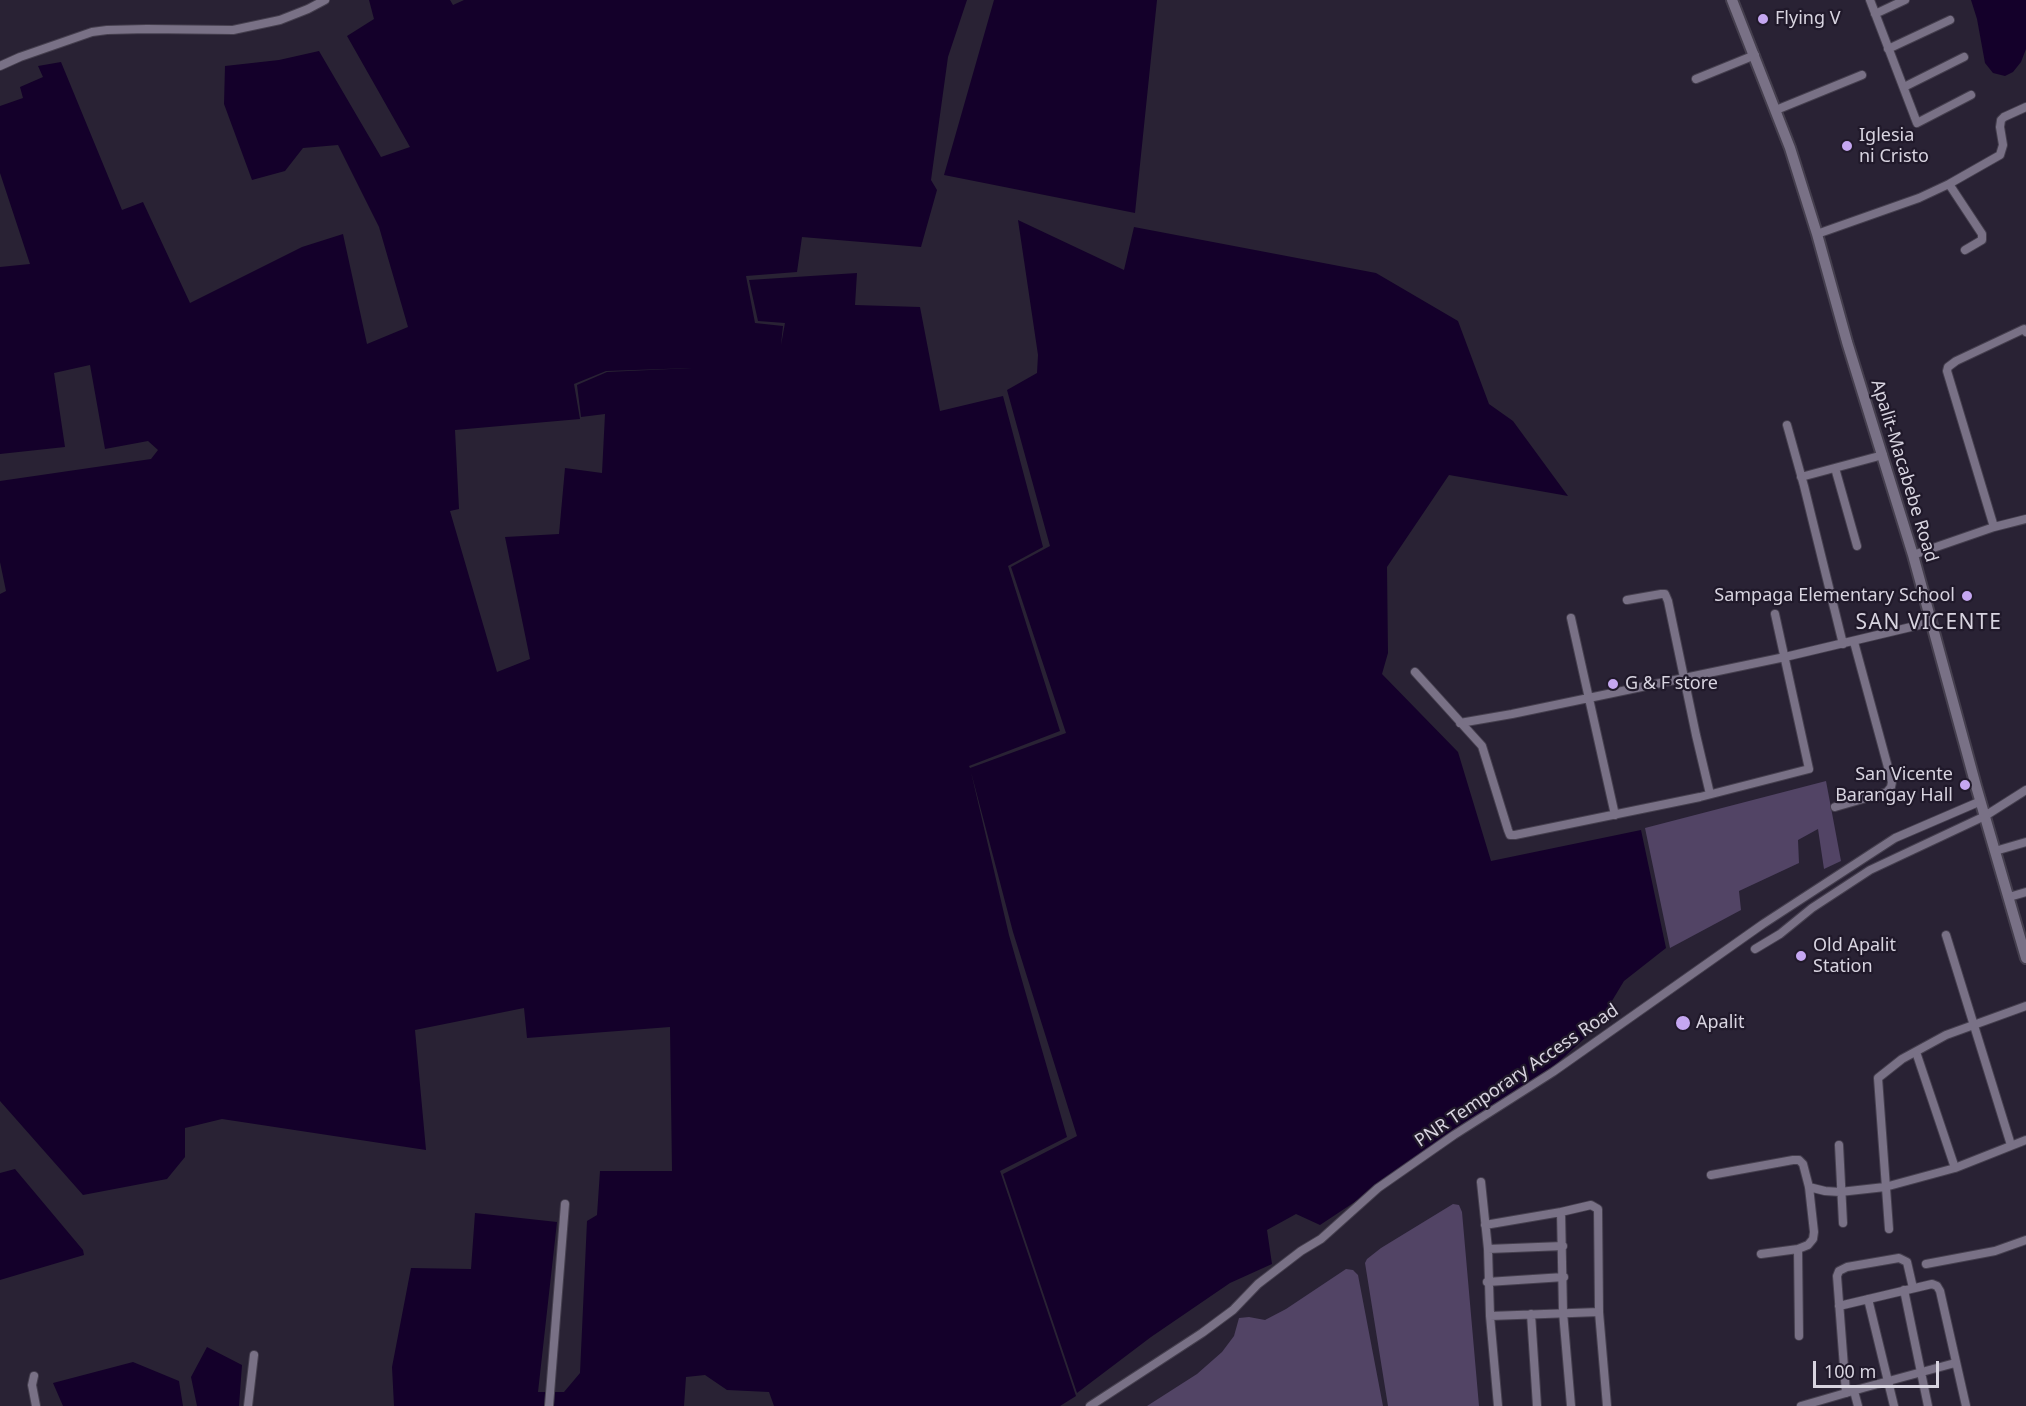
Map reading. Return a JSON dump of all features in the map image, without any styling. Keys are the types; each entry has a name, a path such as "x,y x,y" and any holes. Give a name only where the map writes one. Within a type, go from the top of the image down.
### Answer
{"main road":[{"name":"Apalit-Macabebe Road","path":"1732,0 1794,158 1847,342 1913,555 1956,716 2026,958"}],"street":[{"path":"0,66 92,33 107,30 147,29 233,30 280,20 325,0"},
{"path":"1870,0 1917,123 1971,95"},
{"path":"1875,15 1905,0"},
{"path":"1888,49 1950,20"},
{"path":"1696,79 1755,55"},
{"path":"1904,87 1964,57"},
{"path":"1776,110 1862,75"},
{"path":"1817,234 1919,198 2000,155 2003,145 2001,120 2026,107"},
{"path":"1949,184 1983,237 1982,240 1965,250"},
{"path":"1994,527 1947,371 1948,367 1956,361 2024,329 2026,332"},
{"path":"1787,425 1843,644"},
{"path":"1802,477 1883,455"},
{"path":"1835,468 1857,546"},
{"path":"1913,555 1994,527 2026,519"},
{"path":"1627,600 1665,594 1710,794"},
{"path":"1415,672 1482,746 1510,835 1515,835 1710,794 1809,769 1775,614"},
{"path":"1571,618 1615,815"},
{"path":"1460,723 1785,657 1932,622"},
{"path":"1835,807 1887,792 1892,782 1854,642"},
{"path":"1755,949 1870,870 1985,816 2026,790"},
{"name":"PNR Temporary Access Road","path":"1090,1406 1202,1333 1233,1310 1258,1284 1301,1251 1321,1239 1378,1188 1454,1135 1552,1072 1763,924 1895,838 1981,801"},
{"path":"1995,851 2026,842"},
{"path":"2009,897 2026,891"},
{"path":"1946,935 2011,1145"},
{"path":"1889,1229 1878,1078 1902,1059 1946,1035 2026,1006"},
{"path":"1916,1052 1955,1168"},
{"path":"1809,1187 1840,1192 1885,1187 1955,1168 2026,1140"},
{"path":"1839,1145 1843,1222"},
{"path":"1711,1174 1799,1160 1803,1164 1809,1187 1813,1239 1808,1245 1798,1249 1761,1254"},
{"path":"1481,1182 1488,1249 1487,1282 1498,1406"},
{"path":"549,1406 565,1204"},
{"path":"1485,1225 1591,1205 1598,1209 1599,1312 1607,1406"},
{"path":"1561,1212 1563,1312 1571,1406"},
{"path":"1926,1264 1995,1251 2026,1240"},
{"path":"1488,1249 1563,1246"},
{"path":"1798,1249 1799,1336"},
{"path":"1858,1406 1850,1392 1839,1306 1837,1276 1839,1271 1847,1267 1899,1257 1907,1262 1913,1288"},
{"path":"1487,1282 1564,1277"},
{"path":"1839,1306 1932,1284 1937,1286 1966,1406"},
{"path":"1904,1290 1920,1373 1929,1406"},
{"path":"1868,1299 1894,1406"},
{"path":"1490,1316 1599,1312"},
{"path":"1531,1314 1537,1406"},
{"path":"248,1406 255,1355"},
{"path":"1801,1406 1825,1403 1850,1392 1955,1364"},
{"path":"34,1377 32,1385 36,1406"}],"shaded area":[{"path":"369,0 450,0 453,5 464,0 967,0 948,57 931,180 937,190 921,247 802,237 797,272 746,276 755,323 783,326 781,345 785,323 758,321 749,280 857,273 855,305 920,307 940,411 1003,396 1043,547 1008,566 1060,731 969,766 970,768 1066,733 1011,567 1050,546 1007,390 1037,373 1038,355 1018,220 1124,270 1134,227 1376,273 1458,321 1489,404 1513,421 1568,496 1449,475 1387,567 1388,653 1382,674 1458,752 1491,861 1641,830 1666,948 1624,981 1595,1029 1514,1102 1409,1166 1320,1225 1296,1214 1267,1230 1272,1264 1230,1283 1151,1337 1077,1393 1003,1174 1077,1136 1013,932 971,772 1009,935 1067,1137 1000,1171 1076,1396 1060,1406 774,1406 769,1392 727,1390 705,1375 686,1377 684,1406 394,1406 392,1367 411,1268 471,1269 475,1213 557,1222 538,1392 564,1392 580,1373 587,1221 597,1215 600,1171 672,1171 670,1027 527,1038 524,1008 415,1030 426,1150 222,1119 185,1128 185,1157 167,1179 83,1195 0,1101 0,594 6,591 0,562 0,481 151,459 158,450 148,441 105,449 90,365 54,373 65,447 0,454 0,267 30,264 0,173 0,106 23,98 20,87 43,77 38,66 61,62 122,210 143,202 190,303 302,247 343,234 367,344 408,327 379,227 338,145 303,148 285,171 252,180 224,104 225,66 279,60 319,51 381,157 410,147 347,36 374,19","holes":["692,368 607,372 577,385 581,417 605,414 602,473 565,468 559,534 505,537 530,659 497,672 450,511 459,509 455,430 580,419 574,384 606,371"]},
{"path":"994,0 1157,0 1135,213 944,175"},
{"path":"1971,0 2026,0 2026,49 2021,62 2013,72 2005,76 1993,73 1985,63"},
{"path":"1826,781 1841,861 1824,869 1818,829 1798,840 1799,863 1739,891 1741,910 1670,948 1645,828"},
{"path":"15,1169 83,1250 84,1255 0,1280 0,1173"},
{"path":"1453,1204 1459,1205 1462,1212 1479,1406 1388,1406 1365,1263 1381,1248"},
{"path":"1346,1269 1353,1270 1358,1275 1383,1406 1147,1406 1197,1374 1222,1352 1234,1336 1239,1318 1265,1320 1286,1309"},
{"path":"207,1347 242,1365 239,1406 197,1406 191,1377"},
{"path":"133,1362 179,1381 183,1406 63,1406 53,1383"}],"place":[{"name":"Flying V","path":"1763,19"},
{"name":"Iglesia ni Cristo","path":"1847,146"},
{"name":"Sampaga Elementary School","path":"1967,596"},
{"name":"G & F store","path":"1613,684"},
{"name":"San Vicente Barangay Hall","path":"1965,785"},
{"name":"Old Apalit Station","path":"1801,956"},
{"name":"Apalit","path":"1683,1023"}],"district":[{"name":"SAN VICENTE","path":"1929,623"}]}
